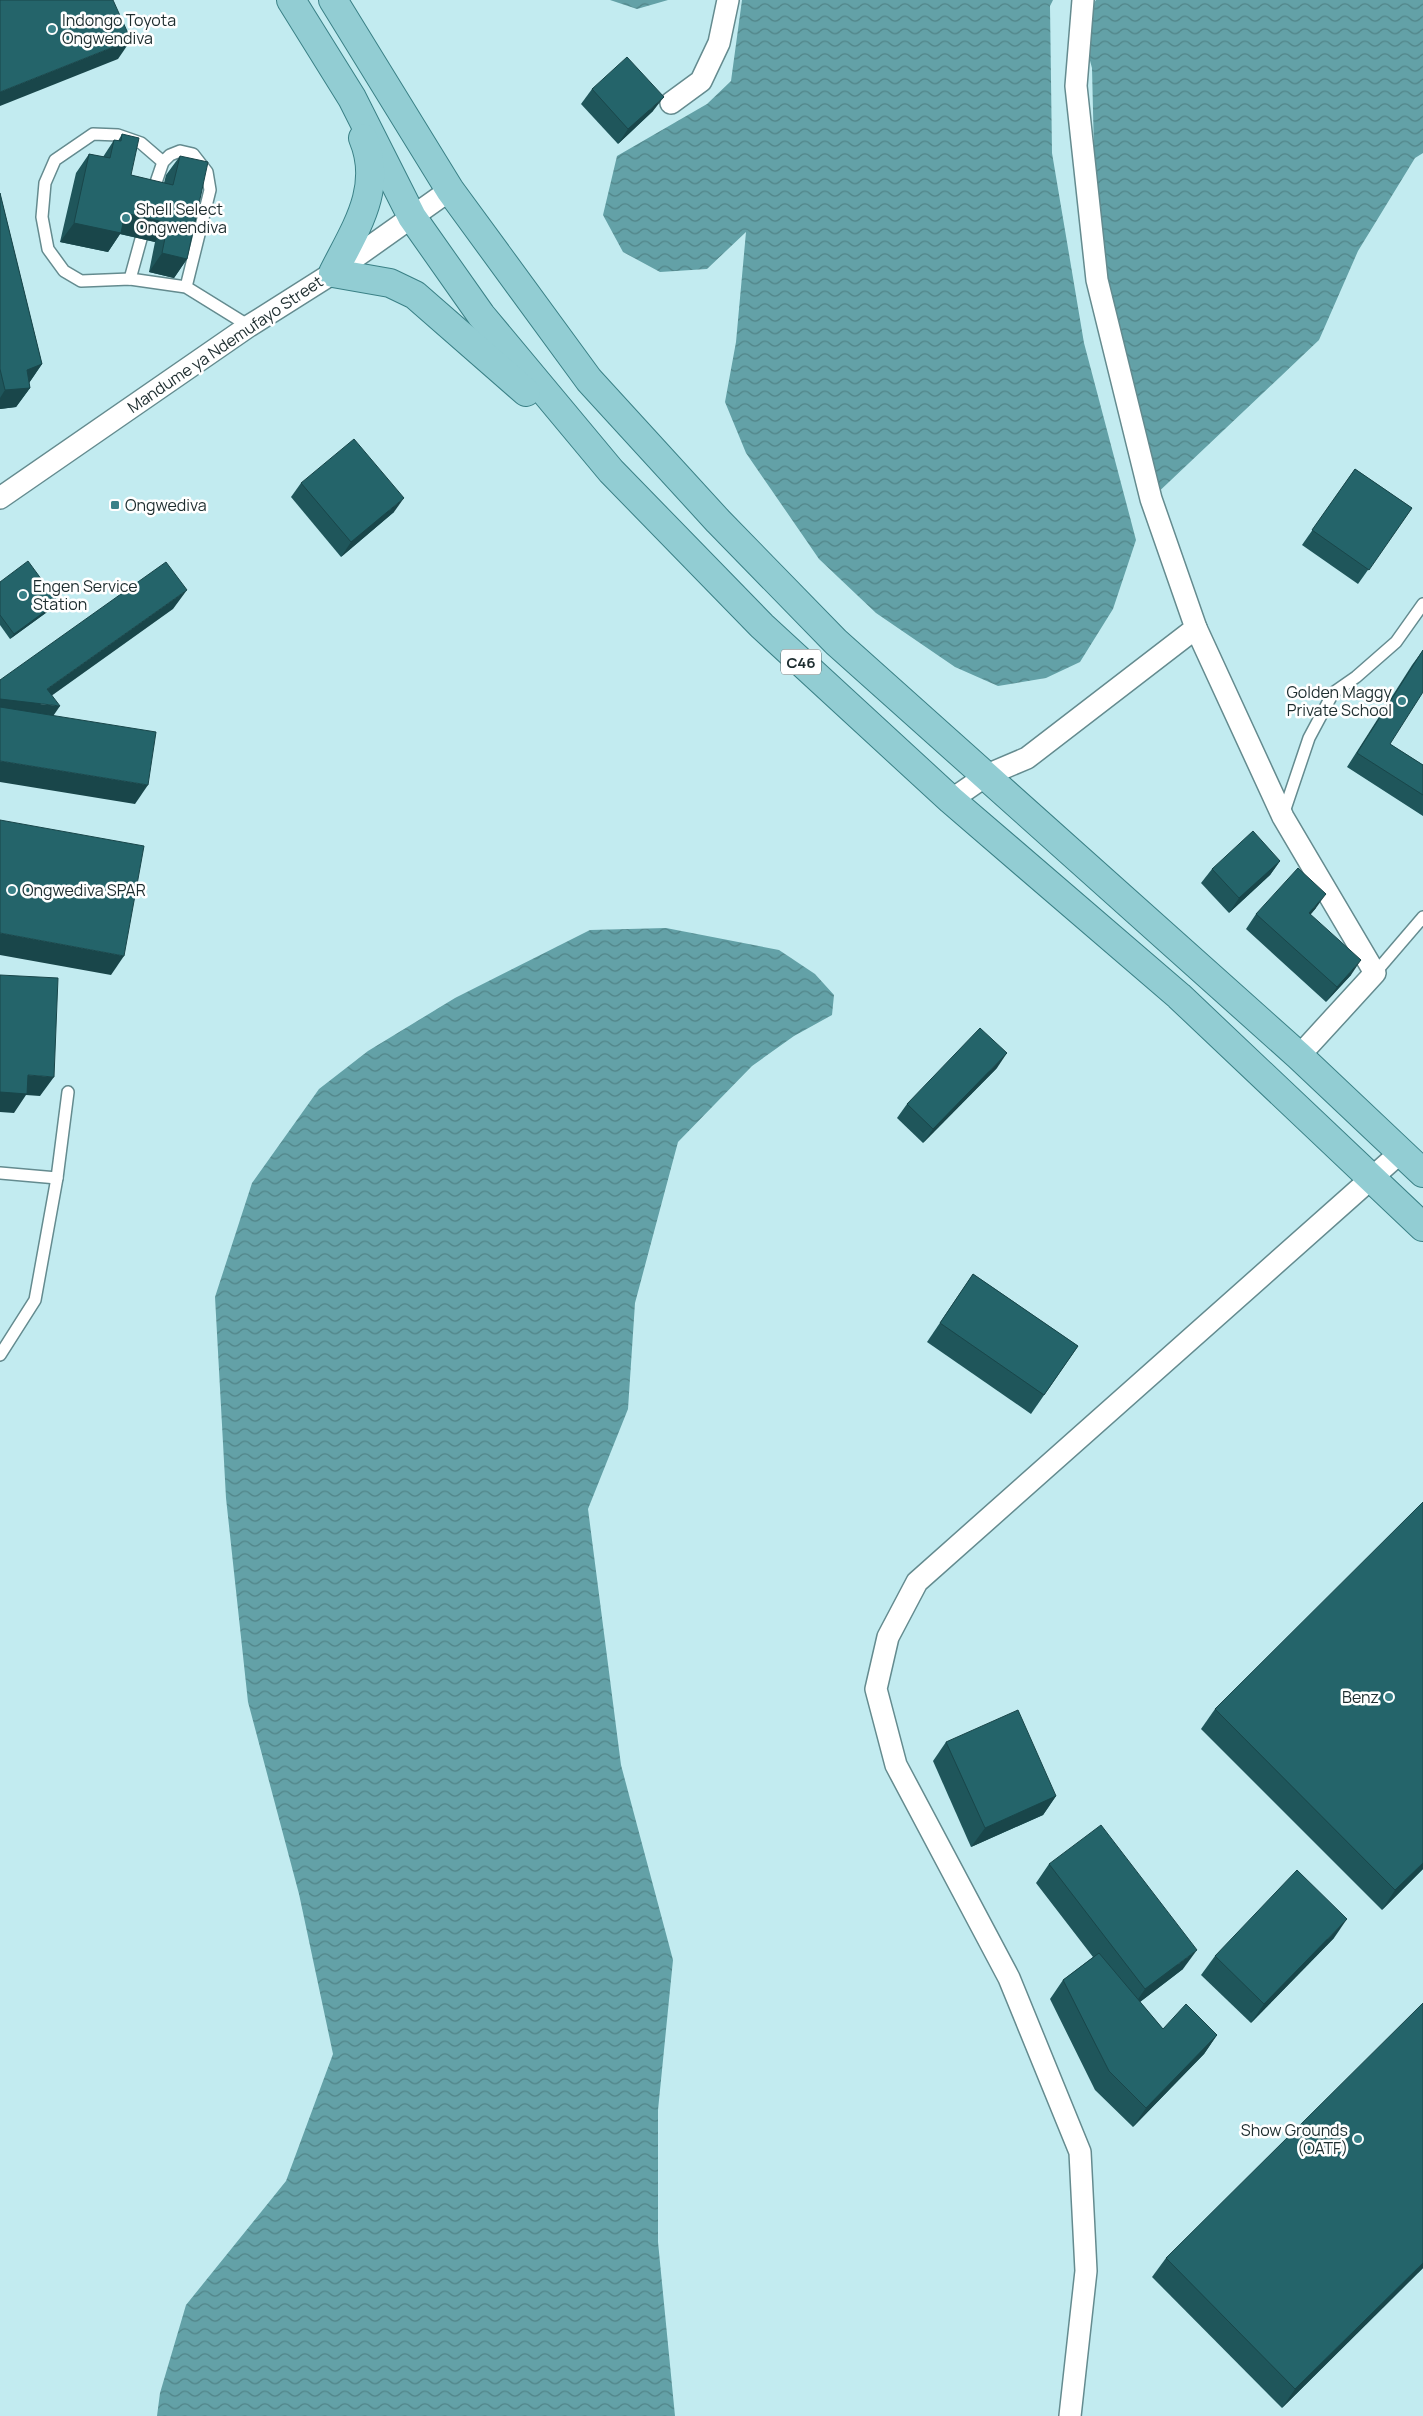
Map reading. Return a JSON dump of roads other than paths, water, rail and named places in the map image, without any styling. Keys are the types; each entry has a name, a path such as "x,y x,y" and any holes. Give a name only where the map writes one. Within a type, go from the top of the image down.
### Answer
{"main road":[{"name":"C46","path":"291,0 352,98 412,217 481,315 611,471 762,626 951,800 1179,996 1423,1227"},
{"name":"C46","path":"333,0 450,190 589,380 718,521 836,642 987,775 1299,1056 1423,1173"},
{"path":"336,75 366,145 371,186 360,219 333,272 390,283 416,295 498,366 611,471"}],"street":[{"path":"671,103 701,81 719,43 728,0"},
{"path":"1083,0 1076,86 1097,280 1151,499 1196,628 1283,817 1375,973 1299,1056"},
{"name":"Mandume ya Ndemufayo Street","path":"0,498 249,326 333,272 450,190"},
{"path":"951,800 987,775 1027,758 1196,628"},
{"path":"1070,2416 1086,2272 1080,2152 1009,1978 896,1765 876,1690 888,1638 917,1582 1401,1152"}],"lane":[{"path":"163,162 141,143 118,135 93,134 55,160 45,183 42,217 48,249 64,271 81,280 130,279 186,286 249,326"},
{"path":"149,202 163,162 170,154 180,151 193,154 207,172 210,190 186,286"},
{"path":"130,279 141,239"},
{"path":"1283,817 1308,738 1333,694 1356,677 1396,642 1423,604"},
{"path":"1375,973 1423,917"},
{"path":"0,1355 35,1300 58,1178 68,1092"},
{"path":"0,1173 58,1178"}],"water":[{"path":"610,0 668,0 637,9"},
{"path":"742,0 1053,0 1050,6 1052,153 1084,343 1136,540 1113,609 1080,662 1046,678 998,686 955,667 876,613 819,559 746,453 725,402 736,342 746,232 707,269 660,272 623,252 603,215 617,156 707,104 731,81"},
{"path":"1096,0 1423,0 1423,153 1415,158 1358,251 1319,340 1151,499 1097,280 1092,68 1080,24"},
{"path":"666,928 779,950 815,974 834,995 832,1015 794,1036 752,1066 678,1142 635,1303 628,1409 588,1509 621,1765 673,1960 658,2110 658,2242 675,2416 157,2416 160,2393 186,2305 286,2181 333,2054 299,1894 248,1702 226,1498 215,1297 252,1183 319,1089 368,1051 455,998 590,930"}],"place":[{"name":"Indongo Toyota Ongwendiva","path":"52,29"},
{"name":"Shell Select Ongwendiva","path":"126,218"},
{"name":"Ongwediva","path":"115,505"},
{"name":"Engen Service Station","path":"23,595"},
{"name":"Golden Maggy Private School","path":"1402,701"},
{"name":"Ongwediva SPAR","path":"12,890"},
{"name":"Benz","path":"1389,1697"},
{"name":"Show Grounds (OATF)","path":"1358,2139"}]}
